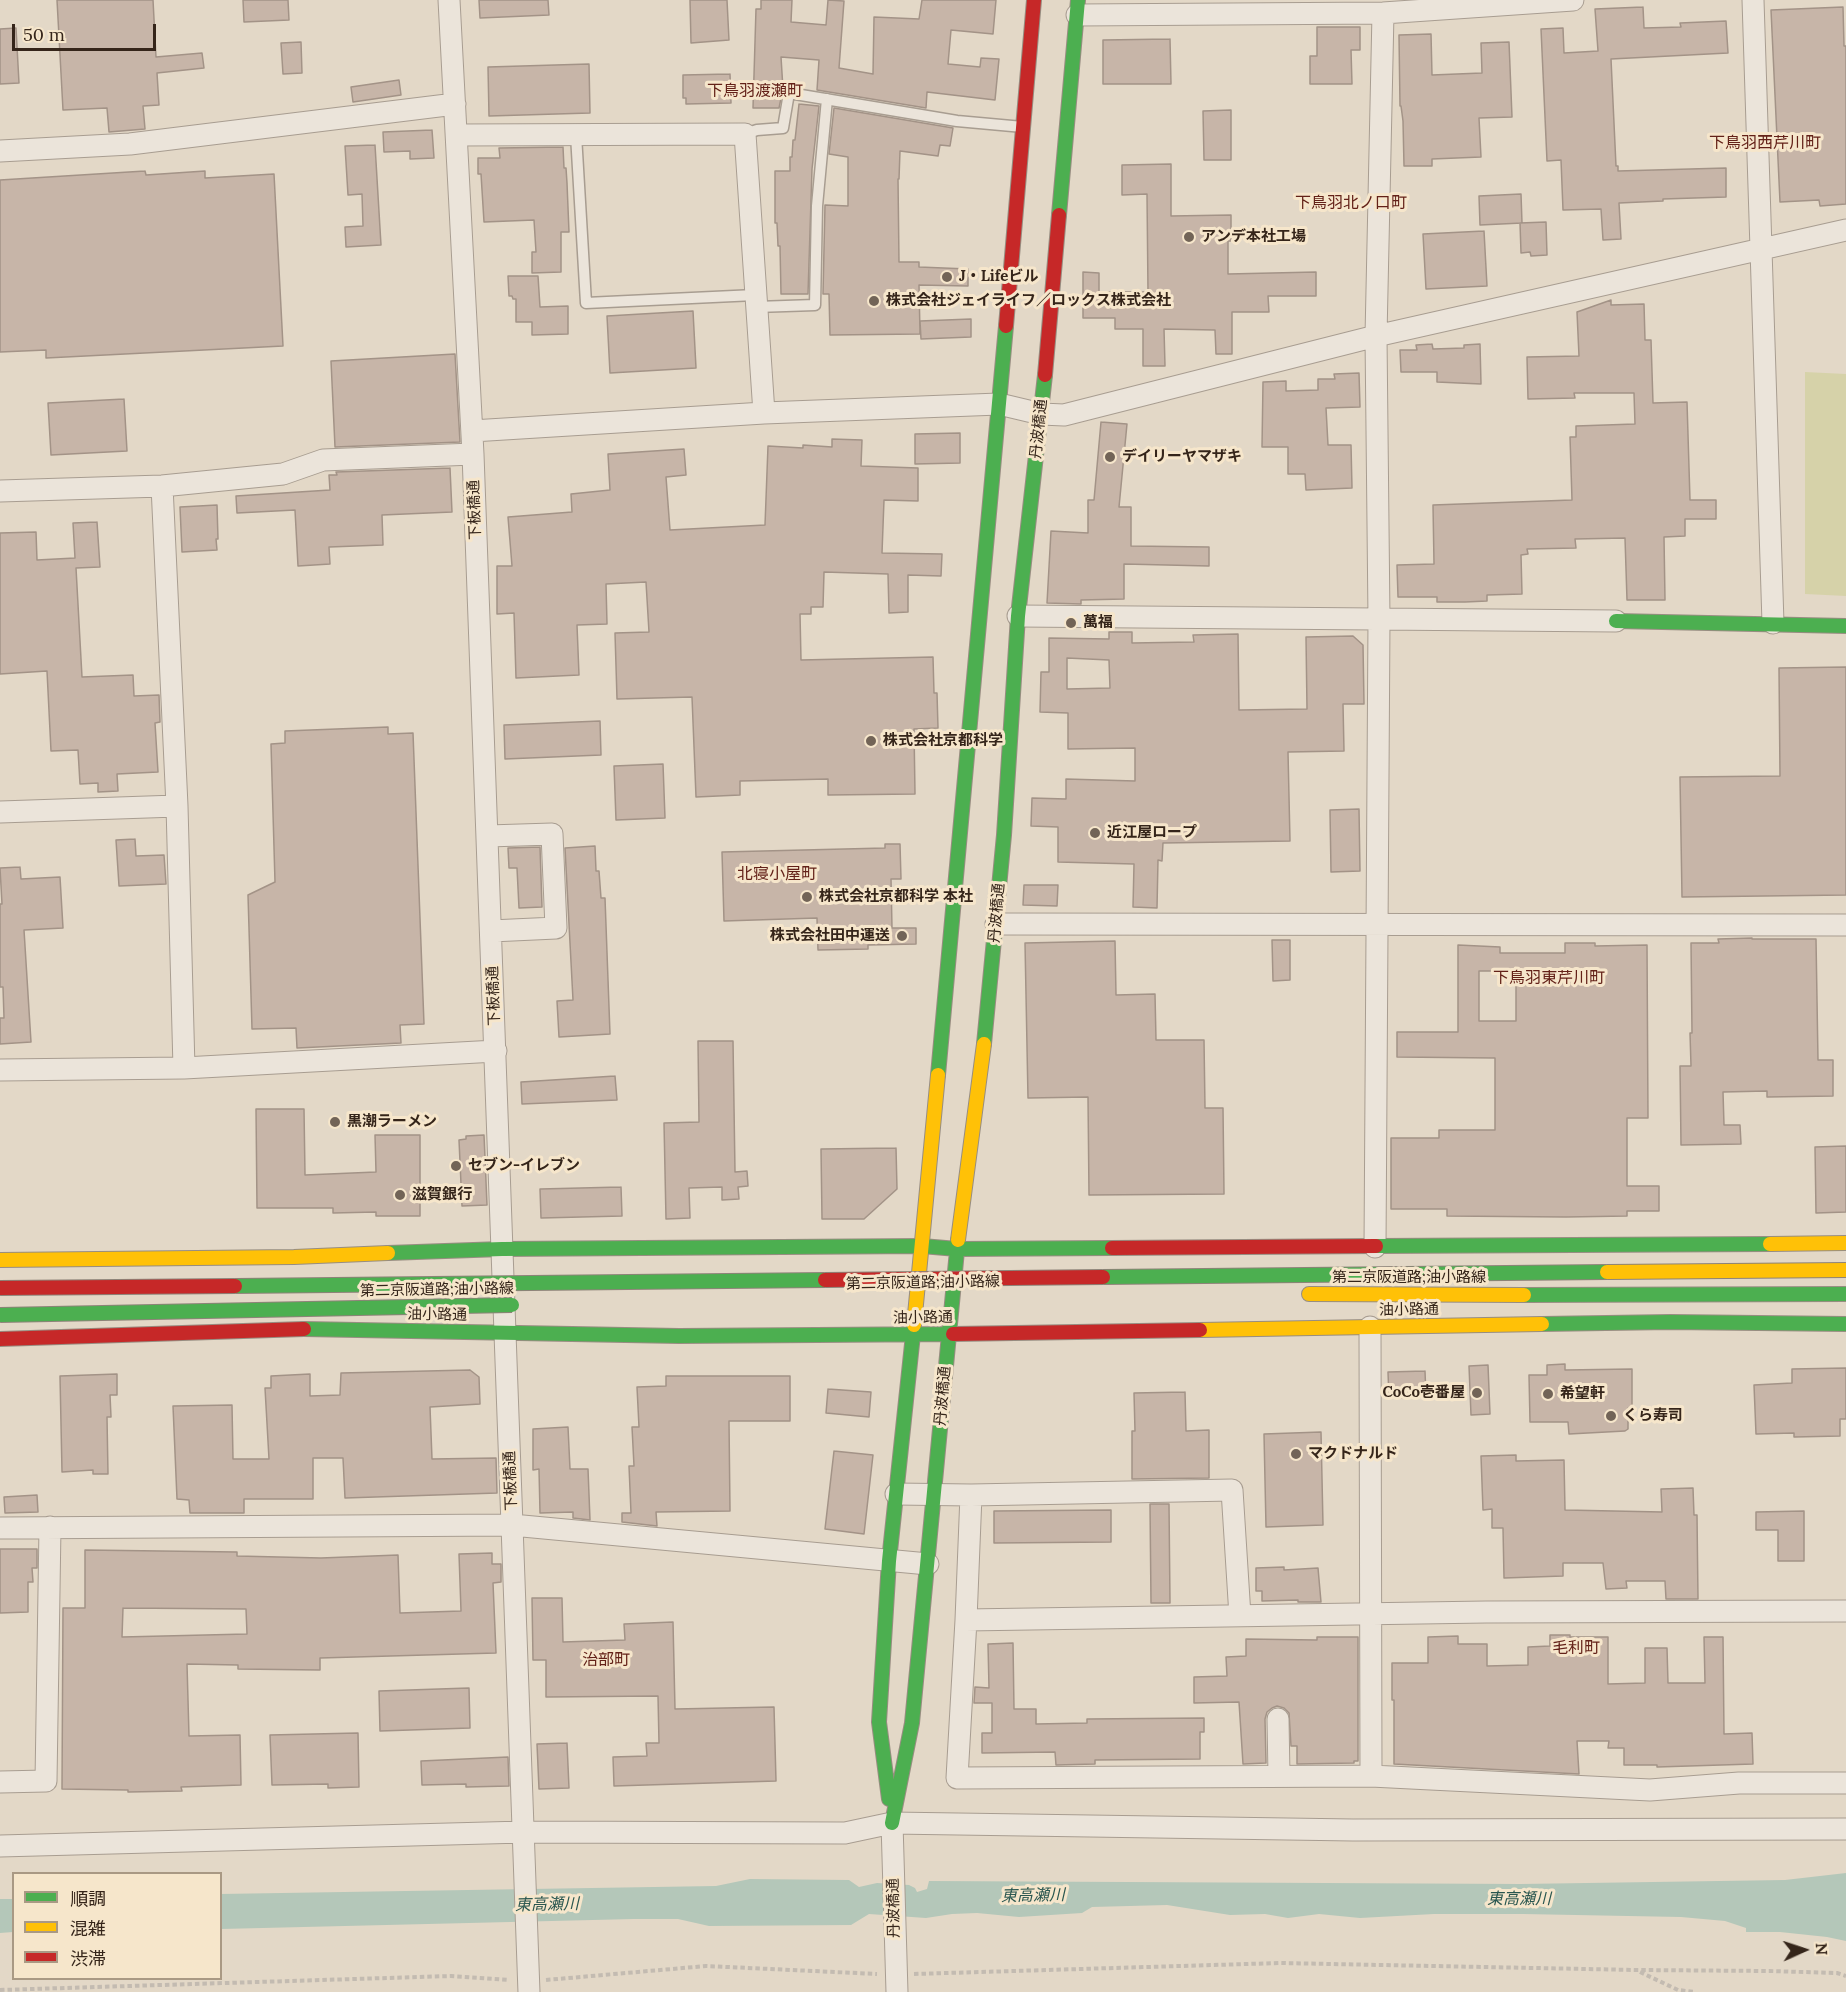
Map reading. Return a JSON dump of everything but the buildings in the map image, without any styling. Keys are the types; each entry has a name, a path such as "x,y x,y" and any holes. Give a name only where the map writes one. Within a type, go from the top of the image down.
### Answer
{"main road":[{"name":"丹波橋通","path":"892,1829 879,1722 889,1561 957,923 985,613 999,404 1028,127 1037,8"},
{"name":"丹波橋通","path":"892,1829 912,1723 957,1249 986,1034 991,924 1004,835 1013,615 1041,414 1060,130 1073,10"},
{"path":"1616,621 1846,626"},
{"path":"0,1260 294,1257 502,1249 922,1246 957,1249 1846,1243"},
{"name":"第二京阪道路;油小路線","path":"0,1288 1846,1270"},
{"name":"第二京阪道路;油小路線","path":"1297,1294 1846,1294"},
{"name":"第二京阪道路;油小路線","path":"905,1299 964,1298"},
{"name":"第二京阪道路;油小路線","path":"0,1316 525,1305"},
{"name":"油小路通","path":"0,1340 294,1329 679,1336 912,1335 1670,1322 1846,1324"}],"street":[{"name":"下板橋通","path":"449,0 473,454 529,1979"},
{"path":"1073,10 1383,13 1573,0"},
{"path":"1754,0 1773,623"},
{"path":"1375,1247 1379,619 1376,336 1383,13"},
{"path":"0,151 130,144 455,104"},
{"path":"457,135 745,134 764,413"},
{"path":"472,431 764,413 999,404 1041,414 1064,415 1376,336 1846,230"},
{"path":"0,491 162,486 283,474 323,460 473,454"},
{"path":"162,486 177,807 184,1068"},
{"path":"1013,615 1616,621"},
{"path":"0,812 177,807"},
{"path":"488,837 552,834 556,928 491,931"},
{"path":"991,924 1846,925"},
{"path":"0,1070 184,1068 496,1051"},
{"path":"1370,1327 1371,1776"},
{"path":"896,1494 971,1495 1232,1490 1240,1616"},
{"path":"971,1495 957,1778 1371,1776 1650,1790 1739,1783 1846,1783"},
{"path":"0,1528 512,1525 928,1564"},
{"path":"0,1782 46,1781 50,1527"},
{"path":"966,1620 1371,1614 1846,1611"},
{"path":"1278,1719 1279,1776"},
{"path":"0,1846 524,1836 845,1833 892,1829 1846,1829"},
{"name":"丹波橋通","path":"892,1829 896,1977"}],"lane":[{"path":"745,134 757,130 783,128 789,93 957,121 1028,127"},
{"path":"576,135 586,303 756,301 815,305 817,206 827,99"}],"path":[{"path":"0,1990 451,1976 529,1979 706,1966 896,1977 1280,1963 1769,1971 1837,1973 1846,1976"},
{"path":"1637,1970 1678,1990 1695,1992"}],"shaded area":[{"path":"1805,372 1846,374 1846,596 1805,594"}],"water":[{"name":"東高瀬川","path":"1846,1873 1846,1941 1780,1932 1746,1932 1746,1928 1725,1921 1681,1917 1434,1914 1360,1918 1319,1914 1288,1918 1265,1914 1230,1915 1167,1905 1092,1907 1082,1913 1019,1917 977,1913 926,1918 869,1914 851,1925 709,1926 678,1919 634,1919 222,1929 222,1894 716,1886 750,1879 849,1880 859,1887 877,1883 909,1885 917,1892 927,1889 929,1881 1521,1884 1785,1880"},
{"path":"0,1899 12,1899 12,1932 0,1933"}],"traffic: fast":[{"path":"1059,215 1078,0"},
{"path":"938,1075 1006,326"},
{"path":"984,1044 1004,835 1018,616 1045,375"},
{"path":"1616,621 1846,626"},
{"path":"892,1823 912,1723 958,1240"},
{"path":"1376,1246 1770,1244"},
{"path":"388,1253 502,1249 922,1246 957,1249 1112,1248"},
{"path":"1103,1277 1607,1272"},
{"path":"235,1286 825,1280"},
{"path":"1524,1295 1846,1294"},
{"path":"0,1315 512,1305"},
{"path":"1542,1324 1670,1322 1846,1324"},
{"path":"889,1799 879,1722 889,1561 914,1325"},
{"path":"304,1329 679,1336 953,1334"}],"traffic: slow":[{"path":"958,1240 984,1044"},
{"path":"914,1325 938,1075"},
{"path":"1770,1244 1846,1243"},
{"path":"0,1260 294,1257 388,1253"},
{"path":"1607,1272 1846,1270"},
{"path":"1309,1294 1524,1295"},
{"path":"1200,1330 1542,1324"}],"traffic: jam":[{"path":"1006,326 1034,0"},
{"path":"1045,375 1059,215"},
{"path":"1112,1248 1376,1246"},
{"path":"825,1280 1103,1277"},
{"path":"0,1288 235,1286"},
{"path":"0,1339 304,1329"},
{"path":"953,1334 1200,1330"}],"place":[{"name":"アンデ本社工場","path":"1189,237"},
{"name":"J・Lifeビル","path":"947,277"},
{"name":"株式会社ジェイライフ／ロックス株式会社","path":"874,301"},
{"name":"デイリーヤマザキ","path":"1110,457"},
{"name":"萬福","path":"1071,623"},
{"name":"株式会社京都科学","path":"871,741"},
{"name":"近江屋ロープ","path":"1095,833"},
{"name":"株式会社京都科学 本社","path":"807,897"},
{"name":"株式会社田中運送","path":"902,936"},
{"name":"黒潮ラーメン","path":"335,1122"},
{"name":"セブン-イレブン","path":"456,1166"},
{"name":"滋賀銀行","path":"400,1195"},
{"name":"CoCo壱番屋","path":"1477,1393"},
{"name":"希望軒","path":"1548,1394"},
{"name":"くら寿司","path":"1611,1416"},
{"name":"マクドナルド","path":"1296,1454"}],"district":[{"name":"下鳥羽渡瀬町","path":"755,91"},
{"name":"下鳥羽西芹川町","path":"1765,143"},
{"name":"下鳥羽北ノ口町","path":"1351,203"},
{"name":"北寝小屋町","path":"777,874"},
{"name":"下鳥羽東芹川町","path":"1549,978"},
{"name":"毛利町","path":"1576,1648"},
{"name":"治部町","path":"606,1660"}]}
